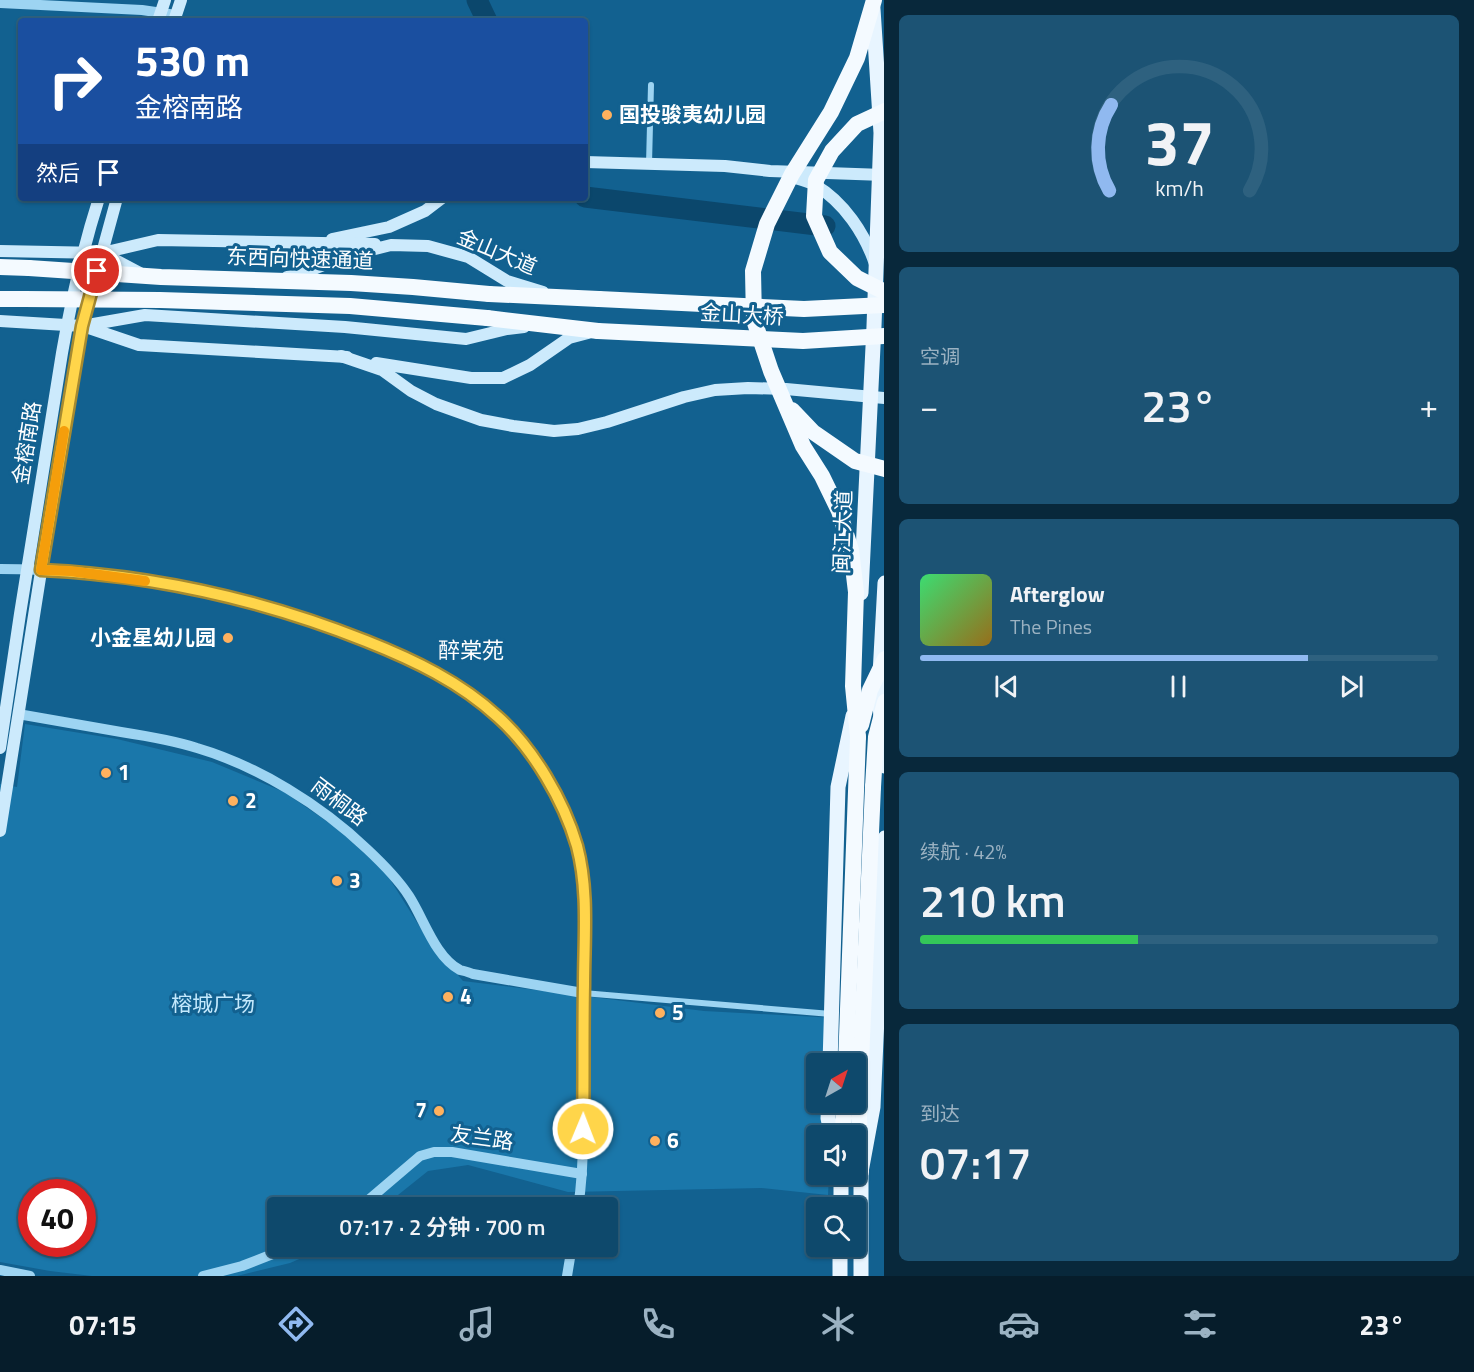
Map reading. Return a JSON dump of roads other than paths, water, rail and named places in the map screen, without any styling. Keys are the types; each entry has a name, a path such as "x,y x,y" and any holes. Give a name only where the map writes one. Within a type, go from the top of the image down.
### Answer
{"highway":[{"path":"846,1053 858,737 853,686 856,592 851,550 839,511 822,476 803,446 771,371 754,320 753,271 767,224 792,174 831,112 857,58 874,0"},
{"path":"884,111 857,124 832,151 816,180 814,216 830,252 857,278 884,292"},
{"name":"东西向快速通道","path":"0,267 161,277 351,283 489,294 598,299"},
{"path":"0,299 160,300 350,306 487,318 598,331"},
{"name":"金山大桥","path":"598,299 804,309 884,305"},
{"name":"金山大桥","path":"598,331 803,340 884,336"},
{"path":"785,403 813,432 855,461 884,469"},
{"path":"858,737 870,690 884,661"},
{"path":"847,1053 876,737 884,706"},
{"path":"873,786 884,756"}],"main road":[{"path":"175,18 181,0"},
{"name":"闽江大道","path":"843,1053 832,1014 838,787 858,693 877,398 874,326 875,267 882,174 874,0"},
{"path":"588,162 882,174"},
{"path":"770,171 806,181 828,194 858,229 869,249 875,267"},
{"name":"金榕南路","path":"0,748 67,325 98,201"},
{"name":"金榕南路","path":"0,831 82,326 116,201"},
{"path":"314,243 389,227 425,211 438,201"},
{"path":"102,253 158,240 390,245"},
{"name":"金山大道","path":"0,251 102,253 153,280 241,283 297,276 343,258 390,245 428,246 468,257 507,281 558,297"},
{"path":"0,321 82,326 145,315 345,327 466,339 507,329 550,326"},
{"path":"82,326 139,345 341,356 400,368 471,378 503,378 531,365 569,338 598,331"},
{"path":"341,356 382,370 411,391 436,404 481,420 554,431 579,429 607,422 715,390 748,388 877,398"},
{"path":"884,601 879,693 884,754"},
{"path":"866,1145 873,1107 884,860"},
{"path":"861,1185 861,1276"},
{"path":"840,1257 840,1276"}],"street":[{"path":"0,3 161,11 175,18"},
{"path":"649,164 651,85"},
{"path":"0,569 70,571 172,585 231,597 329,626 414,661 452,682 486,706 510,728 530,753 552,789 572,832 581,866 585,904 584,1083 579,1197"},
{"name":"雨桐路","path":"18,714 172,741 213,753 264,776 311,803 376,857 401,884 417,908 438,950 461,970 584,993"},
{"path":"584,993 832,1014"},
{"name":"友兰路","path":"372,1197 414,1160 427,1153 435,1152 452,1152 582,1174"},
{"path":"203,1276 242,1266 267,1256"},
{"path":"567,1276 570,1257"},
{"path":"0,1270 30,1276"}],"waterway":[{"path":"477,0 486,18"},
{"path":"588,197 825,226"}],"place":[{"name":"国投骏夷幼儿园","path":"607,115"},
{"name":"小金星幼儿园","path":"228,638"},
{"name":"1","path":"106,773"},
{"name":"2","path":"233,801"},
{"name":"3","path":"337,881"},
{"name":"4","path":"448,997"},
{"name":"5","path":"660,1013"},
{"name":"7","path":"439,1111"},
{"name":"6","path":"655,1141"}],"district":[{"name":"醉棠苑","path":"471,650"}],"park label":[{"name":"榕城广场","path":"213,1004"}]}
